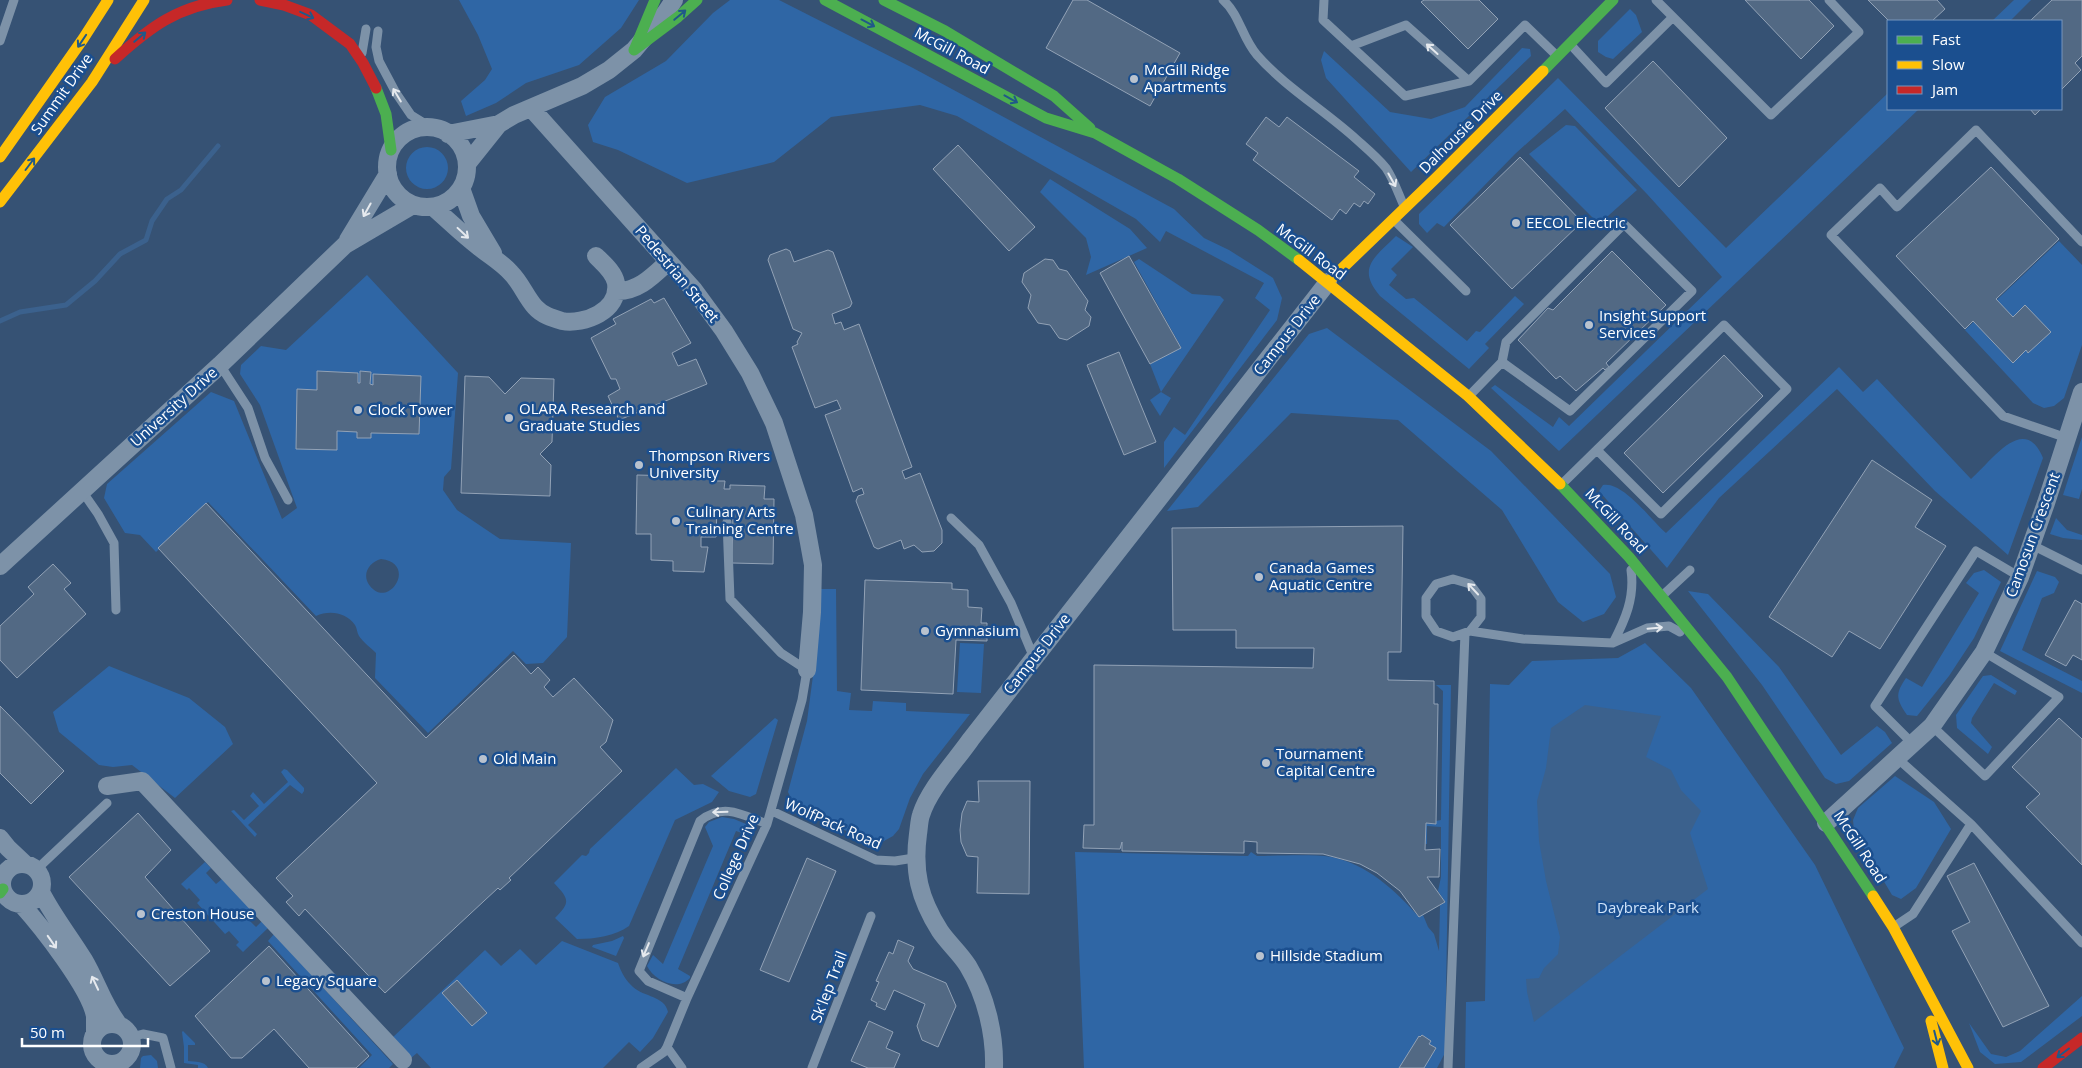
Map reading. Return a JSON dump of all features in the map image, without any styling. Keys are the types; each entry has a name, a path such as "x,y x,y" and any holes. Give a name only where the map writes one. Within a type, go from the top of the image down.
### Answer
{"main road":[{"name":"Summit Drive","path":"0,157 83,39 108,0"},
{"name":"Summit Drive","path":"0,202 92,82 144,0"},
{"path":"92,82 157,22 185,8 227,0"},
{"path":"260,0 284,5 311,15 350,44 363,63 377,90 386,114 391,150"},
{"path":"634,50 656,0"},
{"path":"634,50 678,17 697,0"},
{"name":"McGill Road","path":"825,0 1046,118 1095,133 1178,179 1258,230 1328,282 1468,396 1561,485 1629,557 1726,677 1826,822 1893,927 1968,1068"},
{"name":"McGill Road","path":"884,0 945,31 1054,96 1095,133"},
{"name":"Dalhousie Drive","path":"1328,282 1394,220 1613,0"},
{"path":"1918,975 1943,1068"},
{"path":"2043,1068 2082,1038"}],"street":[{"path":"440,131 463,150 467,164 461,188 455,196 444,204 433,207 413,205 400,197 392,187 388,174 387,162 391,150 406,133 421,128 440,131 499,124 530,108 582,86 609,70 634,50 674,0"},
{"name":"Pedestrian Street","path":"530,108 694,290 724,331 750,373 774,424 804,514 813,565 812,612 807,670"},
{"path":"467,164 499,124"},
{"name":"University Drive","path":"346,244 388,174"},
{"path":"461,188 471,216 491,246 494,256"},
{"name":"University Drive","path":"0,566 220,365 346,244 413,205"},
{"path":"433,207 479,247 494,256 513,274 535,307 552,318 566,321 588,319 604,311 614,298 616,291 613,275 596,256"},
{"path":"616,291 626,291 641,285 668,262"},
{"name":"Campus Drive","path":"994,1068 994,1054 986,1008 968,966 940,932 929,912 916,878 914,858 920,816 929,797 971,739 1328,282"},
{"name":"Camosun Crescent","path":"1826,822 1932,726 1984,652 2020,577 2082,392"},
{"path":"107,794 142,781 403,1060"},
{"path":"0,838 31,867 42,880 41,892 51,912 85,961 109,1012 125,1031 131,1050 124,1064 113,1063 107,1065 92,1050 92,1043 96,1032 89,1000 37,921 21,904 9,899 2,881 12,867 31,867"},
{"path":"21,904 33,901 41,892"},
{"path":"96,1032 106,1024 125,1031"}],"lane":[{"path":"0,41 14,0"},
{"path":"1223,0 1232,8 1245,37 1255,53 1270,69 1336,120 1373,154 1385,168 1394,183 1405,209"},
{"path":"1324,0 1323,20 1405,96 1469,81 1525,24 1557,56"},
{"path":"1656,0 1771,115 1859,32 1829,0"},
{"path":"1570,43 1606,83 1673,17"},
{"path":"1351,46 1406,25 1469,81"},
{"path":"363,63 362,49 366,29"},
{"path":"378,31 376,47 379,61 396,94 411,115 440,131"},
{"path":"2067,438 2003,416 1831,235 1880,188 1897,207 1976,130 2082,242"},
{"path":"1394,220 1466,290"},
{"path":"1468,396 1502,362 1506,342 1624,224 1692,291 1570,411 1502,362"},
{"path":"1561,485 1724,325 1787,389 1661,514 1597,450"},
{"path":"220,365 248,408 265,458 288,500"},
{"path":"82,490 114,543 116,610"},
{"path":"951,518 979,545 1010,603 1034,658"},
{"path":"727,522 730,599 781,653 807,670"},
{"path":"2032,545 2082,570"},
{"path":"1913,744 1875,706 1976,551 2020,577"},
{"path":"1613,644 1625,620 1631,600 1633,582 1629,557"},
{"path":"1662,596 1690,570"},
{"path":"1448,1068 1468,632 1481,617 1481,599 1470,584 1454,579 1436,584 1426,598 1426,616 1436,631 1453,637 1468,632 1523,639 1613,644 1647,628 1669,626 1698,641"},
{"path":"1932,726 1986,776 2059,697 1984,652"},
{"name":"College Drive","path":"667,1047 687,998 772,811 802,700 807,670"},
{"path":"1897,758 1971,824 2082,943"},
{"path":"31,867 107,794"},
{"path":"687,998 648,981 638,971 700,821 710,813 721,811 736,812 767,824"},
{"name":"WolfPack Road","path":"772,811 876,860 895,861 914,858"},
{"path":"1893,927 1913,914 1971,824"},
{"name":"Sk'lep Trail","path":"812,1068 871,916"},
{"path":"125,1031 162,1038 171,1068"},
{"path":"641,1068 664,1052 667,1047 682,1068"}],"green space":[{"path":"459,0 639,0 621,28 579,65 526,83 496,103 466,116 461,101 485,80 492,69 478,35"},
{"path":"730,0 779,0 913,68 1174,209 1204,238 1229,250 1273,278 1282,298 1277,320 1164,468 1164,442 1174,427 1185,435 1270,310 1255,298 1264,283 1166,231 1160,242 1136,219 957,116 920,105 831,117 774,162 687,183 618,150 593,142 588,125 605,97 666,61 713,13"},
{"path":"2014,0 2031,0 2011,20 1993,20"},
{"path":"1630,9 1636,15 1642,32 1613,59 1606,57 1598,52 1598,41"},
{"path":"1522,48 1530,49 1531,56 1411,172 1326,78 1321,60 1324,51 1390,112 1431,119 1465,107"},
{"path":"1558,78 1726,248 1887,94 1887,110 1918,110 1559,451 1491,388 1495,385 1553,427 1559,417 1569,426 1722,277 1647,194 1565,109 1515,154 1444,227 1437,223 1427,233 1419,224 1419,214"},
{"path":"1566,125 1575,126 1637,190 1599,224 1529,154"},
{"path":"423,147 431,147 442,153 448,168 442,183 431,189 423,189 412,183 406,172 406,164 412,153"},
{"path":"1050,179 1130,229 1147,248 1086,275 1091,257 1086,238 1040,192"},
{"path":"1396,236 1413,247 1391,269 1397,275 1389,285 1406,299 1414,298 1467,341 1476,331 1480,332 1515,296 1524,304 1485,344 1489,348 1469,369 1380,296 1373,286 1369,278 1371,263"},
{"path":"2059,241 2082,265 2082,345 2064,398 2054,406 2044,408 2033,403 1965,330"},
{"path":"1139,259 1192,294 1220,296 1224,300 1161,392 1150,364 1181,347 1134,262"},
{"path":"367,275 458,373 451,469 444,477 443,490 457,510 500,539 571,543 567,637 543,663 526,664 513,651 428,733 375,678 376,653 358,635 356,626 347,617 337,613 326,613 316,616 208,502 156,552 140,535 125,533 104,498 107,484 211,392 234,401 282,519 297,508 260,405 240,374 241,365 261,346 286,350","holes":["381,559 392,562 398,568 399,576 396,583 392,589 385,592 377,592 367,582 366,573 373,563"]},
{"path":"1327,328 1491,451 1610,574 1616,597 1604,614 1583,622 1558,602 1502,510 1398,420 1291,413 1198,507 1167,511 1309,334"},
{"path":"1839,367 1863,392 1877,379 1971,479 2007,445 2017,440 2027,439 2035,445 2043,458 2008,555 1935,491 1837,389 1719,498 1667,568 1599,491 1603,485 1611,485 1619,489 1628,495 1666,533"},
{"path":"1161,392 1171,398 1160,416 1150,400"},
{"path":"2082,437 2082,489 2079,499 2063,495"},
{"path":"2056,518 2067,530 2082,535 2082,540 2063,538 2050,534"},
{"path":"1984,570 2001,582 1974,638 1949,676 1917,716 1907,715 1898,696 1902,684 1906,678 1922,687 1979,593 1966,583 1974,573"},
{"path":"2037,571 2055,577 2059,582 2054,593 2042,598 2022,650 2082,681 2082,693 2000,651"},
{"path":"818,589 836,589 837,691 851,693 849,710 872,711 873,701 906,703 906,711 970,714 923,774 910,798 899,829 893,836 882,842 868,841 810,814 794,805 788,792 807,721 816,653"},
{"path":"1688,591 1708,594 1779,667 1841,755 1877,726 1885,732 1892,743 1849,781 1836,784 1825,778 1762,685"},
{"path":"960,643 984,644 981,693 957,692"},
{"name":"Daybreak Park","path":"1645,643 1691,688 1815,865 1904,1048 1894,1068 1465,1068 1466,1002 1485,1001 1490,684 1509,685 1532,661 1618,658"},
{"path":"109,666 189,698 225,727 233,744 175,798 132,765 113,767 99,765 59,732 53,712"},
{"path":"1991,675 2017,691 2015,695 1994,683 1972,718 1971,723 1992,747 1988,754 1957,728 1956,715 1983,676"},
{"name":"Hillside Stadium","path":"1436,685 1451,685 1445,1053 1437,1068 1084,1068 1075,852 1248,856 1251,852 1257,856 1314,856 1344,860 1380,880 1419,917 1423,915 1428,927 1434,934 1439,951 1440,905 1445,902 1438,891 1441,877 1441,827 1427,826 1427,844 1425,844 1426,823 1436,824 1436,821 1441,820 1443,691"},
{"path":"775,718 778,720 756,794 750,797 729,791 711,776"},
{"path":"676,768 694,785 703,784 719,792 712,802 675,820 629,926 604,936 577,939 555,918 564,908 566,901 563,893 554,883 582,855 586,856 590,849"},
{"path":"284,769 304,788 304,791 302,794 290,785 248,825 257,834 255,837 231,811 234,810 244,820 259,806 250,796 253,792 264,804 288,782 281,772"},
{"path":"1895,776 1934,802 1951,829 1916,888 1901,899 1892,895 1854,831 1853,820 1858,808"},
{"path":"722,817 746,824 751,833 748,835 736,831 678,969 690,976 690,978 679,984 666,983 655,976 647,966 653,955 663,964 713,846 705,827 709,822"},
{"path":"205,862 211,868 206,873 216,884 222,879 252,909 245,916 256,927 262,921 268,928 243,952 236,945 239,942 229,931 225,934 197,903 200,900 189,888 187,890 181,884"},
{"path":"274,934 393,1064 389,1068 359,1068 372,1055 268,941"},
{"path":"623,936 624,938 616,956 592,947 593,945 612,941"},
{"path":"562,941 618,963 624,976 633,987 659,1000 666,1007 668,1012 653,1038 640,1052 629,1042 603,1068 431,1068 417,1053 411,1058 392,1038 485,950 501,966 520,949 536,965"},
{"path":"2082,996 2082,1016 2021,1062 1995,1064 1980,1052 1969,1023 1991,1054 2006,1057 2020,1051"},
{"path":"183,1031 195,1043 195,1045 188,1045 188,1061 202,1063 208,1068 198,1068 198,1065 184,1063"},
{"path":"151,1055 157,1061 158,1068 140,1068 141,1058"}],"shaded area":[{"path":"1585,705 1661,716 1646,757 1671,770 1681,790 1701,811 1690,833 1708,889 1534,1022 1526,979 1539,978 1544,968 1558,954 1560,937 1546,881 1539,841 1537,801 1546,768 1551,728"}],"building":[{"name":"McGill Ridge Apartments","path":"1073,0 1087,0 1180,53 1150,106 1046,48"},
{"path":"1424,0 1479,0 1498,19 1468,49 1421,2"},
{"path":"1745,0 1809,0 1834,26 1801,59"},
{"path":"1868,0 1937,0 1945,9 1933,20 1888,20"},
{"path":"2052,0 2082,0 2082,56 2075,63 2081,70 2062,89 2062,20 2031,20"},
{"path":"1653,61 1727,138 1679,187 1605,108"},
{"path":"2031,110 2040,110 2035,115"},
{"name":"McGill Ridge Apartments","path":"1266,117 1279,127 1287,117 1359,171 1354,177 1375,194 1368,204 1364,201 1360,207 1354,203 1346,214 1340,209 1332,220 1253,160 1258,153 1246,144"},
{"path":"958,145 1035,227 1009,251 933,169"},
{"name":"EECOL Electric","path":"1520,157 1582,222 1512,289 1450,225"},
{"path":"1991,167 2059,239 1996,299 2013,317 2025,305 2051,332 2028,353 2026,350 2013,363 1973,321 1965,329 1896,256"},
{"path":"786,249 790,251 794,262 828,250 833,252 852,303 850,307 832,314 835,324 841,322 844,330 859,324 912,467 902,471 905,479 920,473 942,530 942,543 934,551 922,552 914,545 904,549 901,540 878,549 874,547 856,501 858,496 864,494 862,488 853,492 825,415 841,409 837,400 815,408 792,347 798,344 797,342 802,333 793,329 768,260 770,255"},
{"name":"Insight Support Services","path":"1612,251 1666,305 1606,363 1609,367 1605,370 1603,368 1576,391 1560,376 1556,379 1518,340 1548,308 1553,310"},
{"path":"1129,256 1181,348 1150,364 1100,273"},
{"path":"1045,259 1053,260 1059,269 1067,271 1088,301 1085,310 1091,317 1089,326 1067,340 1059,338 1050,325 1038,323 1028,308 1031,295 1022,282 1024,273"},
{"path":"664,298 691,343 672,353 678,366 696,359 707,384 619,420 608,396 620,389 616,379 611,379 591,338 616,324 613,319 651,299 654,303"},
{"path":"1119,352 1156,442 1124,455 1087,365"},
{"path":"1724,355 1763,396 1663,493 1624,453"},
{"name":"Clock Tower","path":"317,371 358,373 358,383 360,383 360,371 371,372 370,384 373,385 373,374 421,376 419,434 371,433 371,438 357,438 357,432 337,431 337,450 296,449 297,389 317,390"},
{"name":"OLARA Research and Graduate Studies","path":"465,376 489,377 505,394 521,378 554,379 552,442 540,454 551,465 550,496 461,493"},
{"path":"1872,460 1932,500 1915,527 1946,546 1880,649 1849,631 1832,657 1769,617"},
{"name":"Culinary Arts Training Centre","path":"637,475 717,477 717,481 725,481 724,489 730,489 730,485 765,486 764,499 774,499 773,564 732,563 733,508 717,508 716,537 701,537 701,547 708,547 704,572 673,571 673,561 651,560 651,534 636,534"},
{"name":"Old Main","path":"206,503 426,738 514,655 531,674 538,667 550,680 544,687 553,697 574,678 613,720 606,742 600,747 622,771 509,878 511,880 500,890 498,888 385,993 305,909 299,916 286,902 293,896 276,878 377,783 158,548"},
{"name":"Tournament Capital Centre","path":"1403,526 1401,652 1388,652 1388,680 1434,681 1434,704 1438,704 1436,824 1426,823 1425,850 1440,849 1439,877 1427,877 1445,902 1419,917 1400,891 1377,873 1360,864 1323,854 1257,853 1257,842 1244,841 1244,853 1122,851 1122,842 1120,849 1083,848 1084,825 1094,825 1094,665 1313,668 1314,648 1236,648 1236,630 1173,630 1172,528"},
{"path":"53,564 71,583 64,589 86,614 17,678 0,660 0,626 34,594 28,587"},
{"name":"Gymnasium","path":"865,580 952,583 952,589 968,590 968,607 982,608 981,623 987,623 987,641 956,640 953,694 861,690"},
{"path":"2075,600 2082,604 2082,660 2073,655 2066,666 2045,655"},
{"path":"0,706 64,771 31,804 0,773"},
{"path":"2059,718 2082,739 2082,865 2026,807 2040,794 2012,767"},
{"path":"978,781 1030,781 1029,894 977,893 978,857 967,856 961,842 960,830 962,813 967,801 979,802"},
{"name":"Creston House","path":"138,813 171,850 145,877 210,951 170,986 69,877"},
{"path":"807,858 836,871 789,982 760,970"},
{"path":"1974,863 2049,1006 2003,1027 1952,931 1970,922 1947,876"},
{"path":"898,940 914,947 908,961 913,969 946,983 956,1006 938,1047 922,1040 917,1026 925,1004 894,990 885,1010 876,1006 877,1003 871,1000 879,982 876,981 889,952 893,954"},
{"name":"Legacy Square","path":"269,946 369,1056 356,1068 309,1068 274,1029 242,1058 231,1058 195,1016"},
{"path":"457,980 487,1013 472,1026 442,993"},
{"path":"869,1021 893,1032 886,1048 900,1054 894,1068 868,1068 851,1061"},
{"path":"1422,1035 1431,1041 1429,1044 1436,1048 1424,1068 1399,1068 1419,1036"}],"waterway":[{"path":"0,321 20,312 66,305 95,281 120,254 146,240 152,221 167,199 181,190 218,146"}],"traffic: fast":[{"path":"635,48 655,0"},
{"path":"634,50 678,17 697,0"},
{"path":"825,0 1046,118 1095,133 1178,179 1258,230 1299,260"},
{"path":"884,0 945,31 1054,96 1090,128"},
{"path":"1543,71 1613,0"},
{"path":"376,88 386,114 391,150"},
{"path":"1560,484 1629,557 1727,677 1873,896"},
{"path":"0,893 3,889"}],"traffic: slow":[{"path":"0,157 83,39 108,0"},
{"path":"0,202 92,82 144,0"},
{"path":"1328,282 1543,71"},
{"path":"1299,260 1468,396 1560,484"},
{"path":"1873,896 1893,927 1968,1068"},
{"path":"1931,1021 1943,1068"}],"traffic: jam":[{"path":"115,59 140,37 179,13 194,7 227,0"},
{"path":"260,0 284,5 311,15 350,44 363,63 376,88"},
{"path":"2043,1068 2082,1038"}],"place":[{"name":"McGill Ridge Apartments","path":"1134,79"},
{"name":"EECOL Electric","path":"1516,223"},
{"name":"Insight Support Services","path":"1589,325"},
{"name":"Clock Tower","path":"358,410"},
{"name":"OLARA Research and Graduate Studies","path":"509,418"},
{"name":"Thompson Rivers University","path":"639,465"},
{"name":"Culinary Arts Training Centre","path":"676,521"},
{"name":"Canada Games Aquatic Centre","path":"1259,577"},
{"name":"Gymnasium","path":"925,631"},
{"name":"Old Main","path":"483,759"},
{"name":"Tournament Capital Centre","path":"1266,763"},
{"name":"Creston House","path":"141,914"},
{"name":"Hillside Stadium","path":"1260,956"},
{"name":"Legacy Square","path":"266,981"}]}
